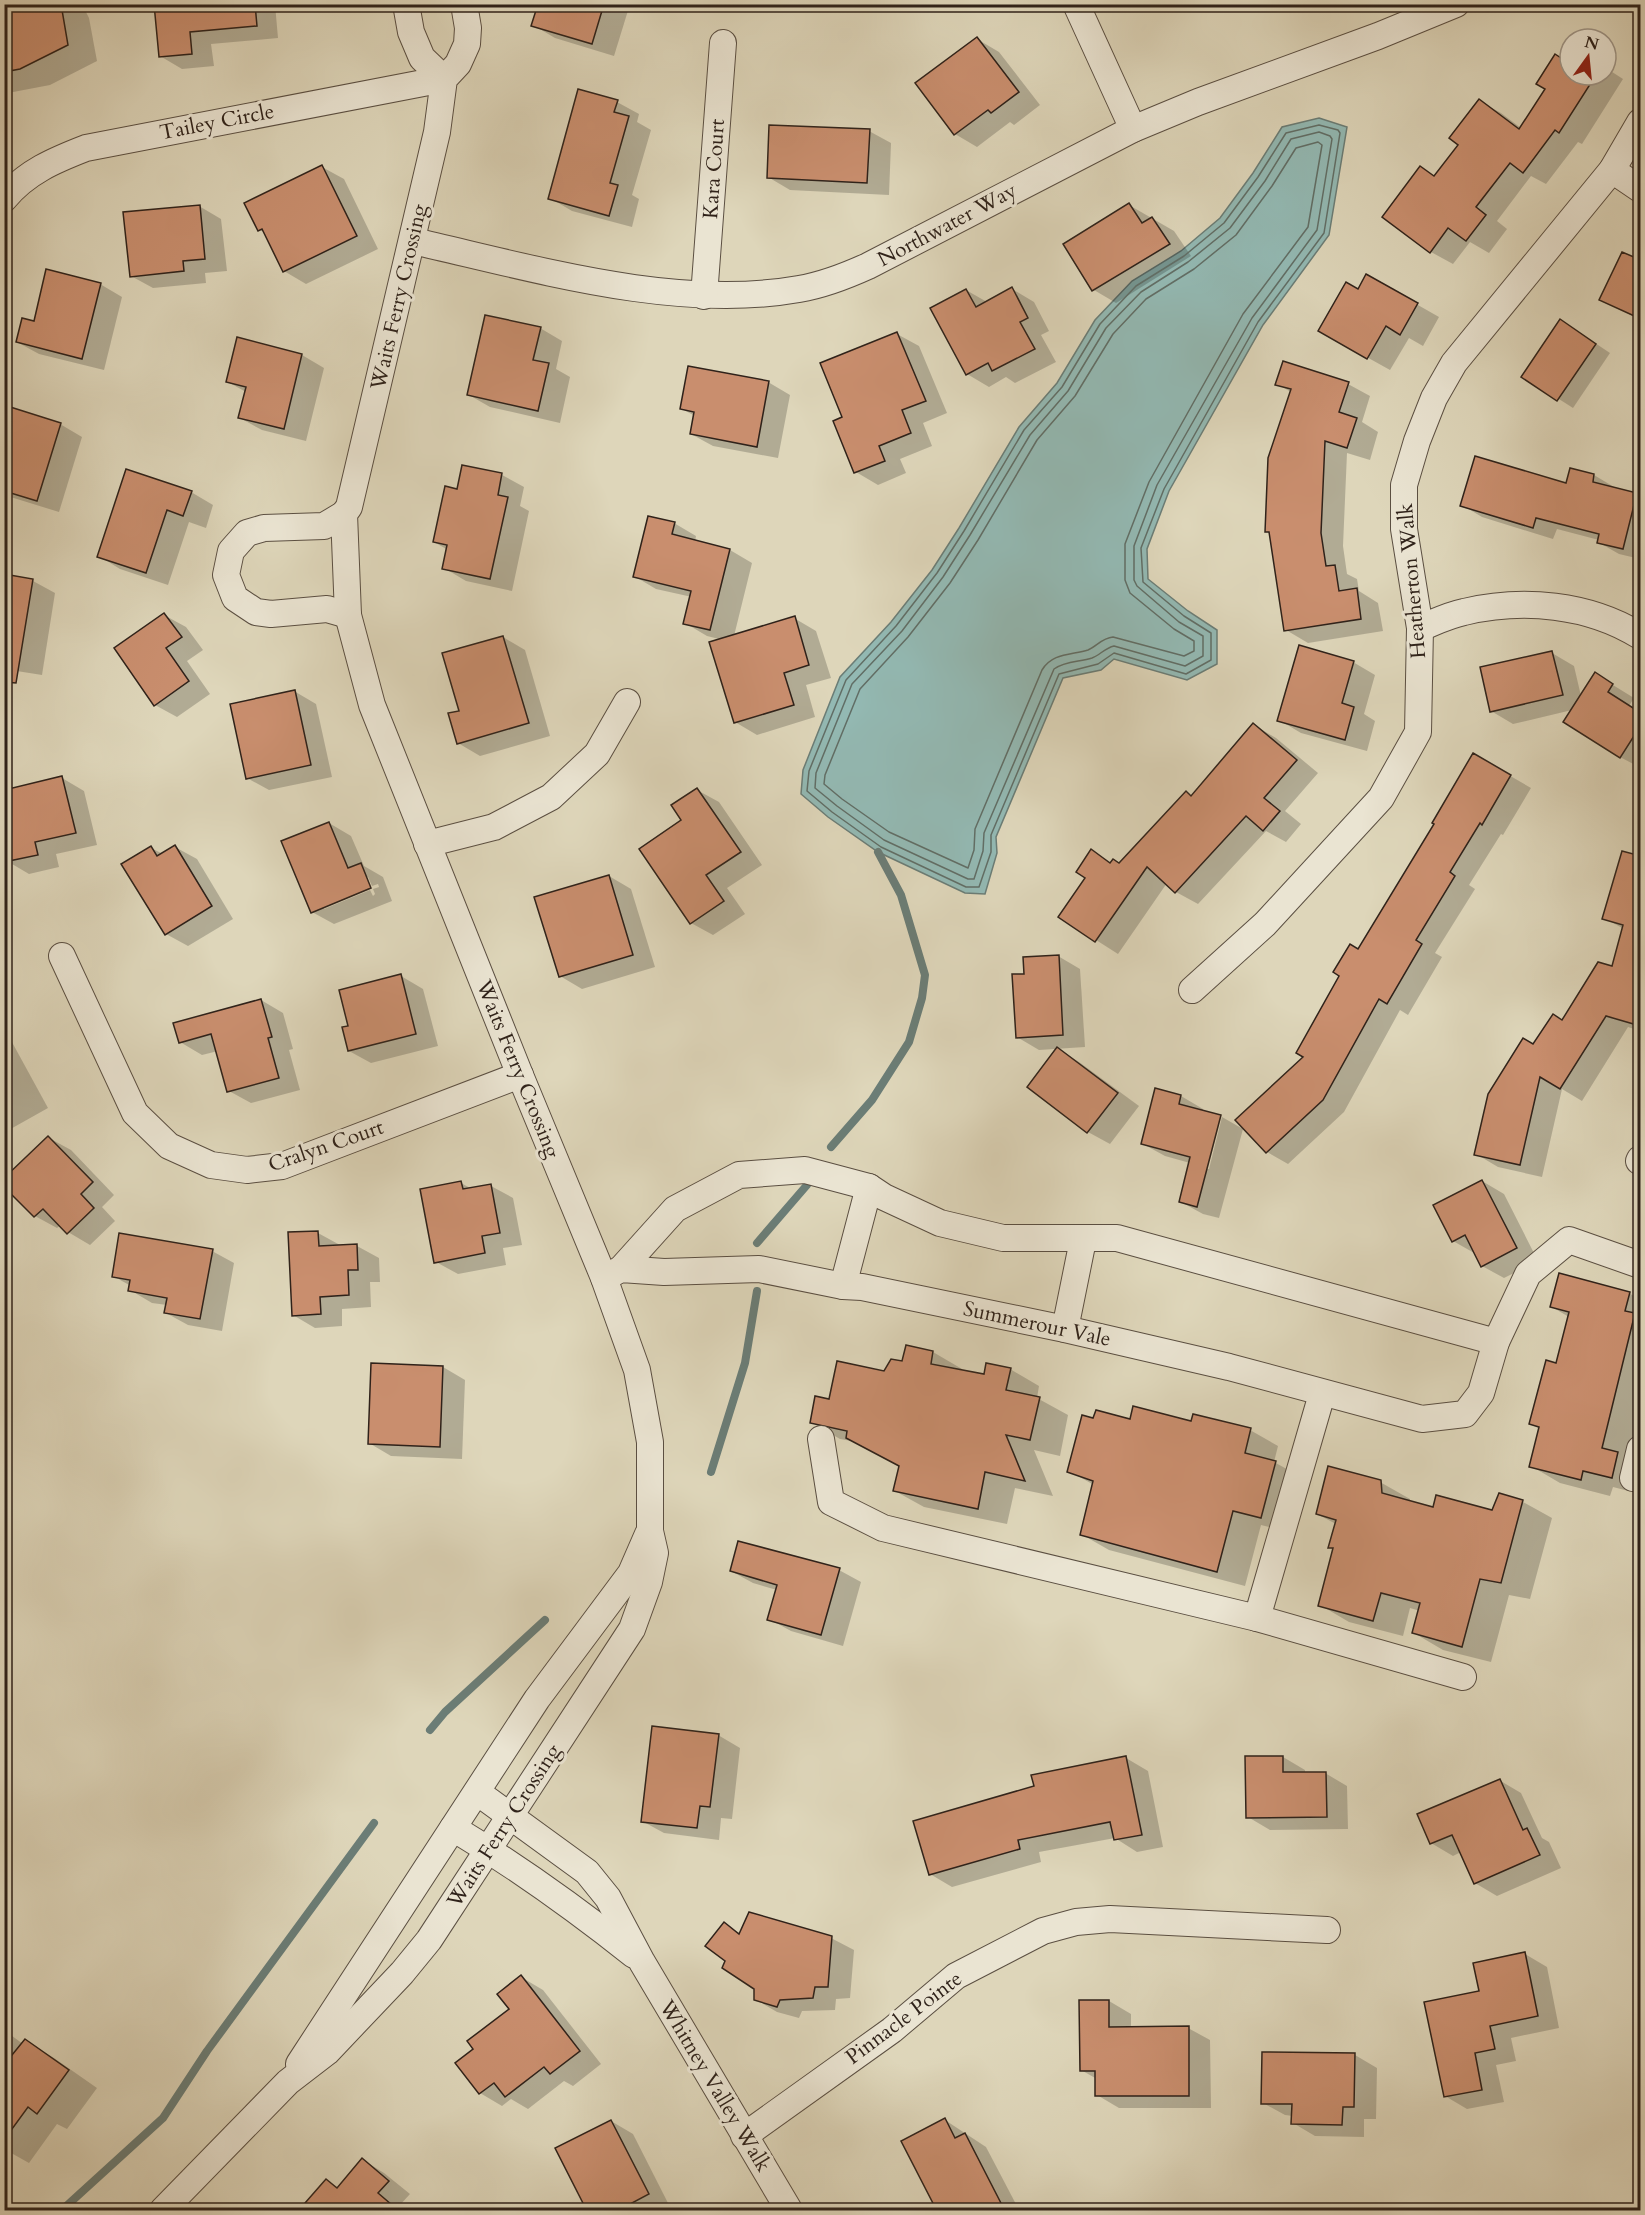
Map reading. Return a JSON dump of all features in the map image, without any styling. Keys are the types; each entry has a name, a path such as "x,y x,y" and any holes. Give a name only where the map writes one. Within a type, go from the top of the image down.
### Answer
{"street":[{"path":"406,4 411,32 422,58 444,79"},
{"name":"Waits Ferry Crossing","path":"163,2211 288,2082 327,2052 402,1973 429,1940 632,1629 650,1582 654,1553 650,1531 650,1442 637,1370 613,1274 520,1075 427,844 372,705 348,615 344,514 348,507 413,241 437,132 444,79 458,64 467,44 468,28 464,4"},
{"path":"1076,4 1133,129"},
{"name":"Northwater Way","path":"413,241 588,281 704,296 799,289 834,280 868,266 1133,129 1198,102 1378,36 1455,4"},
{"name":"Kara Court","path":"704,296 723,43"},
{"name":"Tailey Circle","path":"4,199 14,187 47,163 86,148 444,79"},
{"name":"Heatherton Walk","path":"1192,990 1265,924 1381,798 1418,732 1420,628 1404,529 1404,485 1417,441 1434,398 1454,363 1612,170 1641,123"},
{"path":"1612,170 1641,189"},
{"path":"344,514 324,526 264,528 247,533 231,551 226,575 235,598 256,612 271,614 327,609 348,615"},
{"path":"1420,628 1462,612 1503,605 1548,605 1588,613 1630,629 1641,636"},
{"path":"427,844 494,827 551,797 597,754 627,702"},
{"name":"Cralyn Court","path":"62,956 135,1113 169,1146 211,1165 247,1170 282,1166 520,1075"},
{"path":"613,1274 675,1209 739,1175 805,1170 869,1187 884,1197 940,1223 1003,1238 1083,1240 1117,1238 1497,1342 1528,1274 1569,1240 1641,1265"},
{"path":"843,1286 869,1187"},
{"path":"1065,1329 1083,1240"},
{"name":"Summerour Vale","path":"613,1274 759,1269 843,1286 862,1287 1065,1329 1229,1367 1322,1394 1422,1419 1465,1414 1481,1393 1497,1342"},
{"path":"1257,1618 1322,1394"},
{"path":"821,1439 831,1503 883,1528 1257,1618 1463,1677"},
{"path":"1633,1478 1641,1449"},
{"name":"Waits Ferry Crossing","path":"288,2082 537,1700 631,1574 650,1531"},
{"name":"Whitney Valley Walk","path":"477,1792 587,1872 608,1898 642,1962 789,2211"},
{"name":"Whitney Valley Walk","path":"453,1828 577,1910 642,1962"},
{"name":"Pinnacle Pointe","path":"744,2136 892,2030 956,1976 1043,1931 1076,1922 1110,1919 1327,1930"}],"water":[{"path":"1319,118 1347,127 1329,235 1263,325 1169,491 1147,549 1148,579 1188,611 1217,630 1217,664 1187,680 1114,659 1101,670 1063,678 996,837 997,853 985,894 965,893 878,852 828,817 801,794 803,770 840,677 891,622 932,570 1019,427 1057,383 1095,320 1132,281 1181,251 1220,218 1253,173 1282,127"}],"building":[{"path":"4,4 61,4 68,45 20,69 4,72"},
{"path":"154,4 255,4 257,26 190,32 192,54 159,57"},
{"path":"538,4 604,4 592,44 531,26"},
{"path":"977,37 1019,92 991,113 988,110 954,135 915,83"},
{"path":"1555,54 1558,56 1558,87 1588,87 1559,133 1555,130 1523,173 1510,163 1476,207 1486,215 1466,241 1448,228 1430,253 1382,217 1420,166 1434,176 1458,145 1449,138 1479,99 1519,129 1545,89 1536,84"},
{"path":"578,89 618,100 614,112 629,116 610,183 618,185 609,216 548,199"},
{"path":"769,125 870,129 867,183 767,178"},
{"path":"322,165 357,236 283,272 262,229 258,231 244,203"},
{"path":"1129,203 1142,223 1152,217 1170,244 1092,291 1063,244"},
{"path":"200,205 205,259 183,261 184,271 130,277 123,212"},
{"path":"1622,252 1641,260 1641,319 1599,300"},
{"path":"46,269 101,283 82,359 16,342 22,318 34,321"},
{"path":"1366,274 1418,303 1400,335 1386,326 1367,359 1318,331 1346,282 1358,289"},
{"path":"1012,287 1028,318 1020,322 1035,349 992,371 988,363 966,375 930,308 966,289 976,307"},
{"path":"485,315 541,327 533,360 549,363 538,411 467,395"},
{"path":"1560,319 1596,344 1557,401 1521,377"},
{"path":"897,332 926,401 902,410 911,433 879,446 885,461 854,473 833,421 842,417 820,363"},
{"path":"237,337 302,354 284,429 238,418 246,387 226,382"},
{"path":"1283,361 1349,382 1339,412 1357,418 1347,448 1325,441 1321,533 1326,566 1335,565 1339,591 1357,588 1361,619 1284,631 1269,532 1265,532 1268,458 1291,389 1275,385"},
{"path":"688,366 769,381 757,447 690,434 694,412 680,409"},
{"path":"4,405 61,423 37,501 4,491"},
{"path":"1475,456 1566,483 1570,468 1594,474 1593,482 1637,493 1623,549 1597,543 1599,534 1536,518 1533,528 1460,506"},
{"path":"462,465 502,473 498,495 508,497 490,579 442,569 447,545 433,542 445,486 457,489"},
{"path":"126,469 192,491 183,516 167,510 146,573 97,557"},
{"path":"648,516 675,522 672,534 730,549 710,630 683,624 691,591 633,577"},
{"path":"4,574 33,579 16,683 4,682"},
{"path":"164,613 182,637 166,648 189,681 154,706 114,648"},
{"path":"795,616 809,665 784,673 794,705 734,723 709,642"},
{"path":"503,636 529,723 457,744 448,713 459,711 442,653"},
{"path":"1299,645 1354,661 1342,703 1354,707 1345,740 1277,721"},
{"path":"1552,651 1563,695 1490,712 1480,667"},
{"path":"1595,672 1613,684 1608,692 1641,713 1641,725 1620,758 1563,722"},
{"path":"295,690 311,765 246,779 230,704"},
{"path":"1253,723 1297,760 1264,798 1280,811 1263,831 1246,816 1175,893 1147,867 1095,942 1058,917 1085,878 1076,872 1091,849 1110,863 1113,859 1119,863 1186,791 1191,796"},
{"path":"1473,753 1511,775 1482,825 1480,823 1450,872 1455,876 1416,940 1422,944 1387,1004 1379,999 1323,1100 1266,1153 1235,1120 1303,1057 1296,1053 1339,976 1333,972 1350,944 1358,949 1434,824 1432,823"},
{"path":"62,776 76,833 35,842 38,855 4,862 4,790"},
{"path":"697,788 741,852 706,875 724,901 690,924 639,849 681,820 671,805"},
{"path":"329,822 348,868 361,863 371,888 311,913 281,841"},
{"path":"175,845 212,906 165,935 121,864 151,846 157,856"},
{"path":"1622,851 1641,856 1641,1010 1637,1025 1606,1016 1560,1089 1540,1077 1520,1165 1474,1155 1488,1094 1523,1038 1533,1044 1553,1014 1562,1020 1598,962 1612,966 1623,925 1602,919"},
{"path":"609,875 633,955 559,977 534,897"},
{"path":"1059,955 1063,1035 1016,1038 1012,974 1024,974 1023,957"},
{"path":"401,974 416,1034 348,1051 342,1027 348,1026 339,990"},
{"path":"261,999 272,1037 268,1038 279,1078 227,1092 211,1034 179,1043 173,1023"},
{"path":"1057,1047 1118,1093 1087,1133 1027,1087"},
{"path":"1155,1088 1181,1095 1179,1104 1221,1115 1197,1207 1179,1202 1190,1157 1141,1144"},
{"path":"48,1136 93,1182 81,1194 94,1208 67,1234 43,1209 34,1217 4,1187 4,1178"},
{"path":"1482,1180 1517,1248 1481,1267 1465,1235 1452,1242 1433,1205"},
{"path":"461,1181 463,1189 491,1184 500,1233 482,1236 485,1253 434,1263 420,1189"},
{"path":"318,1231 319,1246 357,1244 358,1270 348,1270 349,1295 320,1297 321,1314 292,1316 288,1232"},
{"path":"119,1233 213,1249 200,1319 164,1313 167,1298 128,1291 130,1280 112,1277"},
{"path":"1559,1273 1630,1292 1625,1311 1635,1313 1602,1448 1618,1452 1612,1478 1583,1471 1581,1480 1529,1467 1539,1427 1529,1424 1546,1360 1556,1363 1569,1312 1550,1307"},
{"path":"906,1345 933,1351 931,1364 984,1374 986,1363 1011,1368 1006,1390 1040,1397 1030,1440 1006,1435 1025,1481 985,1472 978,1509 893,1491 899,1466 846,1438 847,1431 810,1423 815,1396 829,1399 837,1361 884,1371 891,1359 902,1361"},
{"path":"371,1363 443,1366 440,1447 368,1444"},
{"path":"1133,1406 1191,1421 1193,1414 1251,1428 1245,1453 1276,1461 1261,1518 1233,1511 1217,1572 1080,1535 1093,1481 1067,1472 1082,1415 1093,1418 1096,1410 1130,1419"},
{"path":"1328,1466 1381,1480 1382,1493 1433,1507 1436,1495 1492,1510 1499,1493 1523,1500 1501,1583 1480,1579 1462,1647 1412,1633 1420,1603 1381,1593 1373,1621 1318,1606 1333,1548 1328,1548 1336,1520 1316,1514"},
{"path":"738,1541 840,1568 821,1635 767,1620 777,1585 730,1571"},
{"path":"652,1726 719,1734 710,1807 700,1806 697,1828 641,1822"},
{"path":"1126,1756 1142,1835 1114,1840 1110,1822 1018,1840 1020,1849 929,1875 913,1821 1034,1786 1031,1775"},
{"path":"1245,1756 1283,1756 1283,1772 1326,1772 1327,1817 1246,1818"},
{"path":"1500,1779 1523,1830 1527,1828 1540,1855 1474,1884 1452,1835 1430,1844 1417,1814"},
{"path":"749,1912 832,1936 828,1987 815,1987 813,1998 780,2000 777,2007 754,2000 754,1989 722,1968 725,1961 705,1946 724,1922 739,1934"},
{"path":"1525,1952 1538,2016 1490,2026 1495,2049 1475,2053 1482,2090 1444,2097 1424,2002 1479,1991 1473,1963"},
{"path":"521,1975 580,2051 550,2074 544,2067 505,2097 494,2083 479,2094 455,2063 473,2049 467,2041 509,2009 497,1994"},
{"path":"1079,2000 1109,2000 1109,2027 1189,2026 1189,2096 1095,2096 1095,2071 1080,2071"},
{"path":"25,2039 69,2070 37,2114 28,2107 4,2140 4,2050 12,2055"},
{"path":"1262,2052 1355,2053 1354,2107 1343,2107 1342,2125 1291,2124 1292,2104 1261,2104"},
{"path":"945,2118 955,2138 965,2133 1005,2211 937,2211 901,2141"},
{"path":"611,2120 649,2194 617,2211 587,2211 555,2148"},
{"path":"362,2158 389,2181 378,2193 399,2211 298,2211 326,2179 337,2188"}],"waterway":[{"path":"831,1147 872,1100 909,1042 922,998 925,975 901,895 878,852"},
{"path":"757,1243 807,1185"},
{"path":"711,1472 745,1363 757,1291"},
{"path":"430,1730 445,1712 545,1620"},
{"path":"62,2210 163,2118 207,2051 374,1823"}]}
